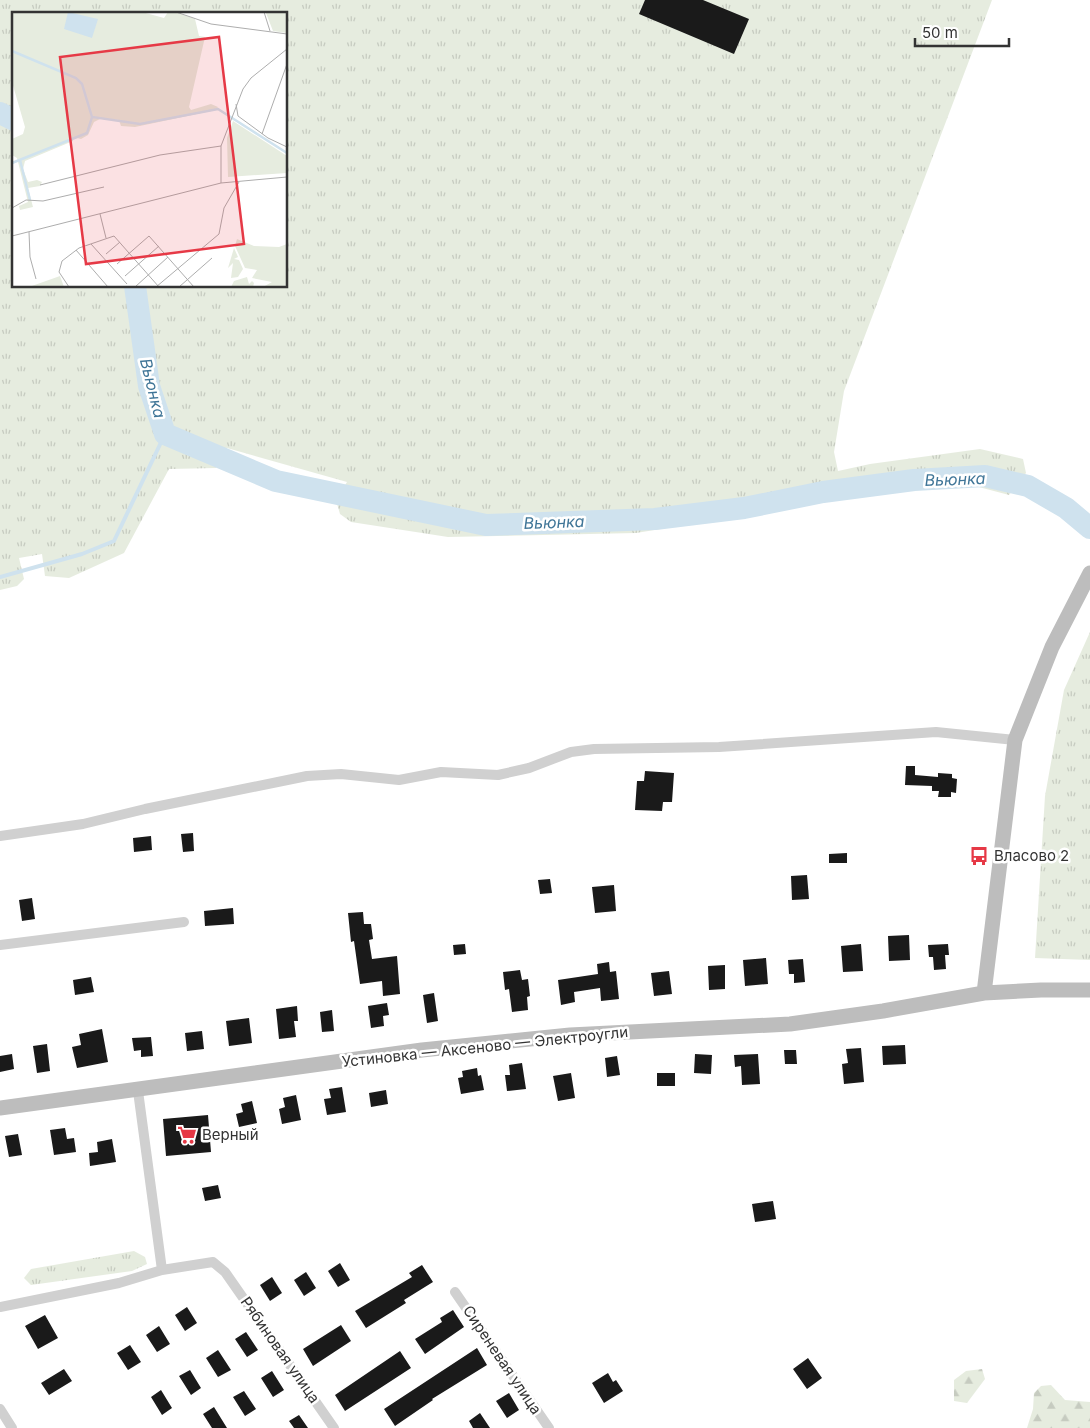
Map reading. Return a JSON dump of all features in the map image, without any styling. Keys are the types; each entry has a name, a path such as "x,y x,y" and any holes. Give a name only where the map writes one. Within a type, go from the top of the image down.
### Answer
{"main road":[{"path":"984,993 1015,740 1052,647 1090,573"},
{"name":"Устиновка — Аксеново — Электроугли","path":"0,1108 138,1091 422,1050 550,1037 790,1024 883,1011 984,993 1090,990"}],"street":[{"path":"0,836 83,824 145,809 307,776 341,774 399,780 441,772 498,774 529,768 570,752 594,749 719,747 936,732 1015,740"},
{"path":"0,945 184,922"},
{"path":"0,1307 119,1284 162,1270 138,1091"},
{"name":"Рябиновая улица","path":"162,1270 213,1262 225,1272 334,1428"},
{"name":"Сиреневая улица","path":"455,1292 549,1428"},
{"path":"0,1409 12,1428"}],"green space":[{"path":"0,0 992,0 844,391 834,452 838,471 870,464 980,449 1023,459 1026,473 1009,495 975,486 906,489 636,533 448,537 351,522 340,514 336,500 347,482 227,448 216,468 169,469 124,553 69,578 45,576 42,554 19,558 24,579 17,586 0,590"},
{"path":"1090,632 1090,960 1035,958 1045,796 1064,690"},
{"path":"134,1251 145,1257 147,1264 132,1271 31,1285 24,1278 31,1269"},
{"path":"982,1369 985,1379 967,1403 954,1401 954,1380 966,1371"},
{"path":"1051,1385 1065,1400 1090,1402 1090,1428 1027,1428 1033,1409 1034,1393 1041,1386"}],"building":[{"path":"645,0 703,0 749,19 734,54 639,14"},
{"path":"906,766 915,766 915,775 938,777 938,773 952,774 952,778 957,779 956,793 951,792 951,797 938,797 939,791 932,791 932,786 905,785"},
{"path":"645,771 674,773 672,802 663,802 662,811 635,810 637,781 644,781"},
{"path":"193,833 194,851 183,852 181,834"},
{"path":"151,836 152,850 134,852 133,838"},
{"path":"847,853 847,863 829,863 829,854"},
{"path":"807,875 809,899 792,900 791,876"},
{"path":"550,879 552,893 540,894 538,880"},
{"path":"614,885 616,911 595,913 592,887"},
{"path":"32,898 35,919 22,921 19,900"},
{"path":"233,908 234,924 205,926 204,911"},
{"path":"363,912 364,924 371,924 373,939 369,940 372,959 397,956 400,994 383,996 382,981 360,984 354,941 351,942 348,913"},
{"path":"909,935 910,960 889,961 888,936"},
{"path":"465,944 466,954 454,955 453,945"},
{"path":"861,944 863,971 843,972 841,946"},
{"path":"948,944 949,955 945,955 946,969 934,970 933,957 929,957 928,945"},
{"path":"766,958 768,984 745,986 743,960"},
{"path":"803,959 805,982 794,983 794,974 789,974 788,960"},
{"path":"609,962 610,972 616,971 619,999 601,1001 600,988 574,992 575,1002 561,1005 558,980 598,974 597,964"},
{"path":"725,965 725,989 709,990 708,966"},
{"path":"520,970 522,980 528,979 530,996 527,997 528,1010 512,1012 509,989 505,990 503,972"},
{"path":"669,971 672,994 654,996 651,973"},
{"path":"91,977 94,992 75,995 73,980"},
{"path":"434,993 438,1021 427,1023 423,995"},
{"path":"387,1003 389,1015 383,1016 384,1026 371,1028 368,1006"},
{"path":"297,1006 298,1021 294,1021 296,1037 279,1039 276,1009"},
{"path":"332,1010 334,1031 322,1032 320,1012"},
{"path":"249,1018 252,1043 229,1046 226,1021"},
{"path":"102,1029 108,1062 77,1068 72,1047 81,1045 79,1034"},
{"path":"202,1031 204,1049 187,1051 185,1033"},
{"path":"151,1037 153,1056 141,1057 141,1050 134,1051 132,1038"},
{"path":"47,1044 50,1071 37,1073 33,1046"},
{"path":"905,1045 906,1064 883,1065 882,1046"},
{"path":"861,1048 864,1082 844,1084 842,1064 848,1063 846,1049"},
{"path":"784,1050 796,1050 797,1064 785,1064"},
{"path":"12,1054 14,1069 0,1072 0,1056"},
{"path":"695,1054 712,1055 711,1074 694,1073"},
{"path":"758,1054 760,1084 742,1085 741,1066 735,1067 734,1055"},
{"path":"617,1056 620,1075 607,1077 605,1058"},
{"path":"522,1063 526,1089 507,1091 505,1075 510,1075 509,1065"},
{"path":"477,1068 478,1076 481,1075 484,1090 461,1094 458,1078 463,1077 462,1071"},
{"path":"571,1073 575,1098 558,1101 553,1076"},
{"path":"657,1073 675,1073 675,1086 657,1086"},
{"path":"342,1087 346,1112 327,1115 324,1099 331,1098 329,1089"},
{"path":"386,1090 388,1104 371,1107 369,1093"},
{"path":"296,1095 301,1120 282,1124 279,1109 285,1107 283,1098"},
{"path":"252,1101 257,1123 239,1127 236,1114 243,1112 241,1104"},
{"name":"Верный","path":"208,1115 211,1152 166,1156 163,1119"},
{"path":"65,1128 67,1139 74,1138 76,1152 54,1155 50,1130"},
{"path":"18,1134 22,1155 9,1157 5,1136"},
{"path":"112,1139 116,1162 90,1166 89,1153 98,1152 97,1142"},
{"path":"218,1185 221,1198 205,1201 202,1188"},
{"path":"773,1201 776,1219 755,1222 752,1204"},
{"path":"340,1263 350,1280 338,1287 328,1271"},
{"path":"422,1265 433,1282 404,1300 406,1303 366,1328 355,1311 412,1277 409,1273"},
{"path":"306,1272 316,1288 304,1296 294,1280"},
{"path":"272,1277 282,1293 270,1301 260,1285"},
{"path":"187,1307 197,1323 185,1331 175,1315"},
{"path":"453,1310 464,1327 425,1354 415,1339 442,1322 440,1318"},
{"path":"45,1315 58,1338 38,1349 25,1326"},
{"path":"341,1325 351,1341 313,1366 303,1349"},
{"path":"159,1326 170,1344 157,1352 146,1335"},
{"path":"246,1332 258,1350 247,1357 235,1339"},
{"path":"130,1345 141,1362 128,1370 117,1353"},
{"path":"477,1348 487,1365 432,1399 395,1426 384,1409"},
{"path":"218,1350 231,1370 218,1377 206,1358"},
{"path":"400,1351 411,1368 345,1411 335,1395"},
{"path":"808,1358 822,1378 807,1389 793,1369"},
{"path":"64,1369 72,1381 49,1395 41,1383"},
{"path":"190,1370 201,1388 191,1395 179,1376"},
{"path":"272,1371 284,1390 273,1397 261,1378"},
{"path":"608,1373 613,1382 616,1380 623,1391 604,1403 592,1383"},
{"path":"161,1390 172,1408 162,1415 151,1397"},
{"path":"244,1391 256,1409 245,1416 233,1397"},
{"path":"509,1393 519,1410 507,1418 496,1401"},
{"path":"214,1407 227,1428 212,1428 203,1414"},
{"path":"480,1413 490,1428 473,1428 469,1421"},
{"path":"299,1415 308,1428 294,1428 289,1421"}],"waterway":[{"name":"Вьюнка","path":"0,113 12,119"},
{"name":"Вьюнка","path":"135,288 149,386 165,434 276,481 486,525 655,519 744,508 823,492 914,480 985,476 1028,486 1066,508 1090,528"},
{"path":"0,577 82,554 114,541 165,434"}],"place":[{"name":"Власово 2","path":"979,856"},
{"name":"Верный","path":"187,1135"}]}
